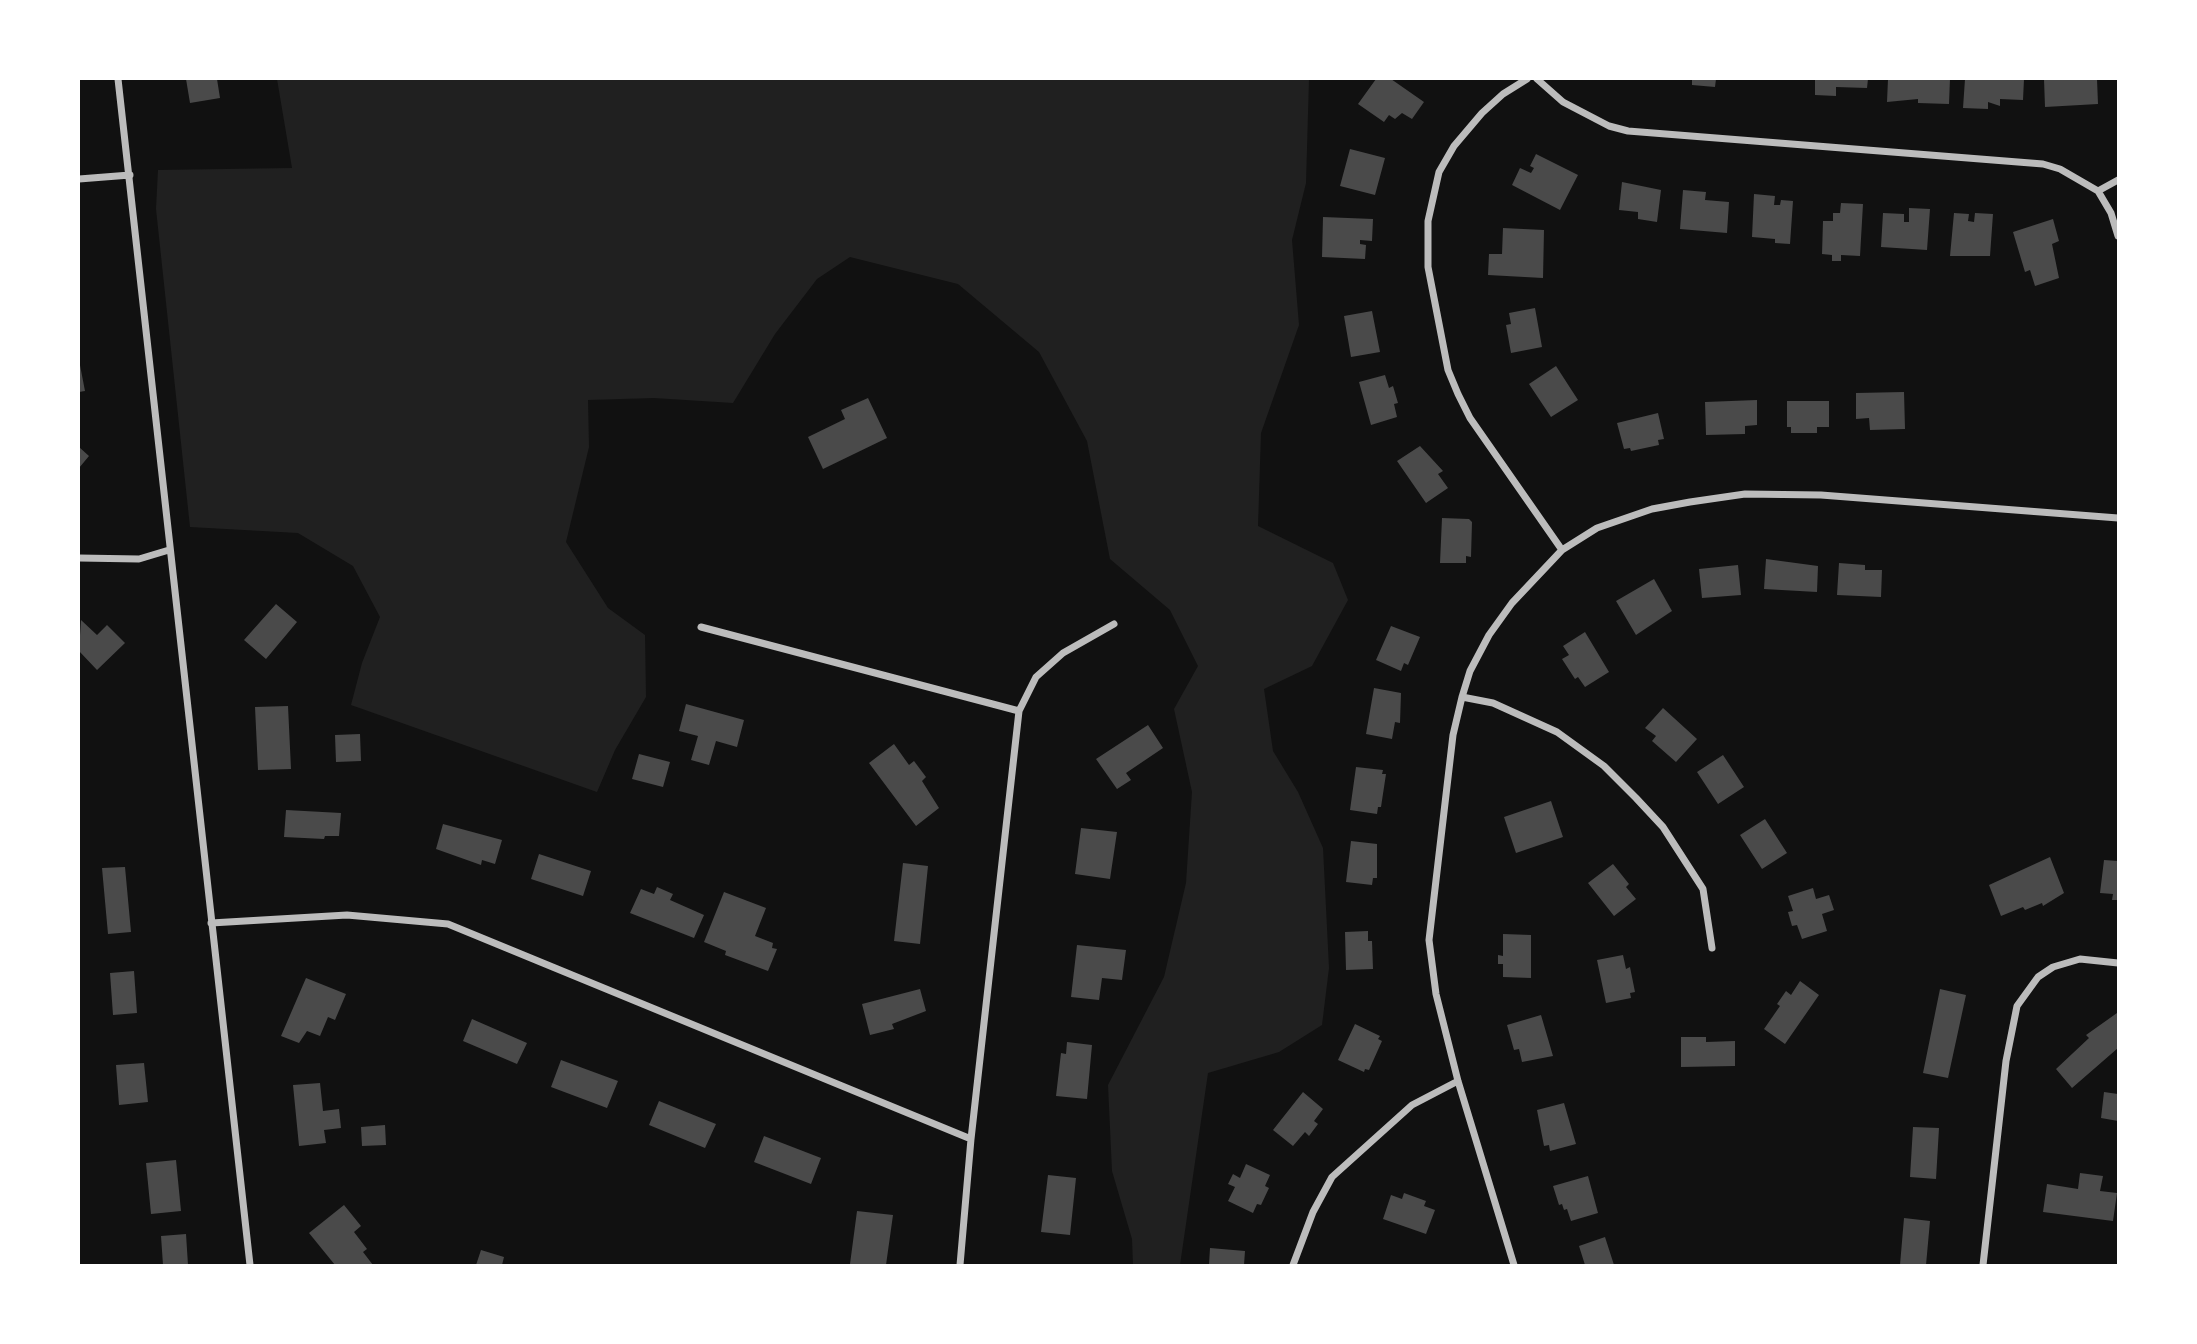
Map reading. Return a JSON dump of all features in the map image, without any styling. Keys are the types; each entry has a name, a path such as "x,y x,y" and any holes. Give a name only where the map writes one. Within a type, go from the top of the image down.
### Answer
{"street":[{"path":"118,79 250,1265"},
{"path":"1527,79 1503,94 1482,113 1454,146 1439,172 1428,221 1428,267 1448,370 1458,394 1471,418 1562,550"},
{"path":"1537,79 1563,102 1609,126 1628,131 2043,164 2060,169 2098,191 2111,213 2118,236"},
{"path":"79,179 130,175"},
{"path":"2098,191 2118,180"},
{"path":"1514,1265 1458,1081 1436,994 1429,940 1453,735 1462,697 1470,671 1489,635 1524,588 1562,550 1597,528 1652,509 1745,494 1821,495 2118,518"},
{"path":"79,558 139,559 169,550"},
{"path":"960,1265 971,1139 1019,711 1036,677 1063,653 1114,624"},
{"path":"701,627 1019,711"},
{"path":"1462,697 1493,703 1551,729 1595,758 1629,790 1663,827 1703,889 1712,948"},
{"path":"211,923 347,915 448,924 971,1139"},
{"path":"1983,1265 2006,1061 2017,1006 2038,976 2053,967 2080,960 2118,963"},
{"path":"1293,1265 1313,1212 1332,1177 1412,1105 1458,1081"}],"shaded area":[{"path":"277,79 1309,79 1306,183 1292,240 1299,325 1261,433 1258,526 1333,563 1348,600 1312,666 1264,689 1273,751 1298,792 1323,848 1329,968 1322,1025 1279,1052 1208,1073 1180,1265 1133,1265 1132,1239 1112,1171 1108,1085 1164,977 1186,883 1192,792 1174,709 1198,666 1170,610 1110,559 1087,441 1039,352 958,284 850,257 817,279 775,334 733,403 654,398 588,400 589,447 566,542 608,608 645,635 646,697 615,750 597,792 351,705 362,663 380,617 353,566 298,533 190,527 156,209 158,170 292,168"}],"building":[{"path":"186,79 217,79 220,98 190,103"},
{"path":"1376,79 1391,79 1424,102 1412,119 1402,113 1395,119 1389,115 1384,122 1358,104"},
{"path":"1692,79 1716,79 1715,87 1692,85"},
{"path":"1815,79 1868,79 1867,88 1836,87 1836,96 1815,95"},
{"path":"1888,79 1950,79 1949,104 1918,103 1918,99 1887,102"},
{"path":"1965,79 2024,79 2023,100 2000,99 2000,106 1988,102 1988,109 1963,108"},
{"path":"2044,79 2097,79 2098,104 2045,107"},
{"path":"1350,149 1385,158 1375,195 1340,186"},
{"path":"1536,154 1578,175 1560,210 1512,185 1520,168 1531,173 1534,168 1530,166"},
{"path":"1622,182 1661,190 1657,222 1638,219 1638,212 1619,210"},
{"path":"1683,190 1706,192 1705,200 1729,202 1727,233 1680,229"},
{"path":"1754,194 1775,196 1774,205 1780,205 1781,200 1793,201 1790,244 1775,243 1775,239 1752,237"},
{"path":"1841,203 1863,204 1860,256 1841,255 1841,261 1832,261 1832,255 1822,254 1823,221 1833,221 1833,213 1840,213"},
{"path":"1909,208 1930,209 1927,250 1881,247 1883,213 1904,214 1904,222 1909,222"},
{"path":"1954,213 1969,214 1968,221 1974,222 1975,213 1993,214 1990,256 1950,256"},
{"path":"1323,217 1373,219 1372,241 1360,240 1360,244 1366,245 1365,259 1322,257"},
{"path":"2053,219 2059,241 2052,244 2059,278 2035,286 2030,270 2025,272 2013,232"},
{"path":"1503,228 1544,230 1543,278 1488,275 1489,254 1502,254"},
{"path":"1535,308 1542,347 1511,353 1506,325 1511,324 1509,313"},
{"path":"1372,311 1380,352 1351,357 1344,316"},
{"path":"79,360 85,391 79,392"},
{"path":"1556,366 1578,400 1551,417 1529,384"},
{"path":"1385,375 1389,388 1393,386 1398,403 1394,404 1397,417 1371,425 1359,382"},
{"path":"1904,392 1905,429 1870,430 1869,418 1856,419 1856,393"},
{"path":"868,398 887,438 823,469 808,437 845,419 841,410"},
{"path":"1757,400 1757,425 1745,426 1745,434 1706,435 1705,402"},
{"path":"1787,401 1829,401 1829,427 1817,427 1817,433 1791,433 1791,427 1787,427"},
{"path":"1658,413 1664,439 1658,440 1659,445 1631,451 1630,448 1624,449 1617,423"},
{"path":"1420,446 1443,471 1438,474 1448,488 1426,503 1397,461"},
{"path":"79,447 89,456 79,468"},
{"path":"1442,518 1469,519 1472,522 1471,557 1466,556 1466,563 1440,563"},
{"path":"1766,559 1818,566 1817,592 1764,589"},
{"path":"1839,563 1865,565 1865,570 1882,570 1881,597 1837,595"},
{"path":"1738,565 1741,595 1702,598 1699,569"},
{"path":"1654,579 1672,611 1636,635 1616,601"},
{"path":"276,604 297,622 266,659 244,640"},
{"path":"81,620 97,635 107,625 125,643 97,670 79,651"},
{"path":"1391,626 1420,637 1408,665 1404,663 1401,671 1376,660"},
{"path":"1585,632 1609,672 1585,687 1578,677 1575,679 1562,659 1569,655 1563,646"},
{"path":"1374,688 1401,693 1400,723 1395,722 1392,739 1366,734"},
{"path":"686,704 744,720 737,747 716,741 709,765 691,760 698,736 679,731"},
{"path":"288,706 291,769 258,770 255,707"},
{"path":"1663,708 1697,739 1676,762 1652,741 1656,736 1645,728"},
{"path":"1148,725 1163,748 1126,773 1131,780 1117,789 1096,759"},
{"path":"360,734 361,761 336,762 335,735"},
{"path":"894,744 909,765 914,761 926,777 922,781 939,808 916,826 869,763"},
{"path":"639,754 670,762 663,787 632,779"},
{"path":"1723,755 1744,787 1718,804 1697,772"},
{"path":"1356,767 1383,770 1382,774 1386,774 1381,807 1378,807 1377,814 1350,810"},
{"path":"1551,801 1563,837 1516,853 1504,817"},
{"path":"286,810 341,813 339,836 325,836 324,839 284,837"},
{"path":"1765,819 1787,853 1762,869 1740,835"},
{"path":"443,824 502,840 495,864 482,860 481,865 436,849"},
{"path":"1081,828 1117,832 1110,879 1075,874"},
{"path":"1351,841 1377,844 1377,878 1373,878 1372,885 1346,882"},
{"path":"539,854 591,871 583,896 531,879"},
{"path":"2050,857 2064,893 2043,906 2042,903 2025,910 2023,907 2001,916 1989,885"},
{"path":"2104,860 2118,861 2118,900 2112,900 2113,894 2100,893"},
{"path":"903,863 928,866 920,944 894,941"},
{"path":"1613,864 1629,884 1626,887 1636,899 1614,916 1588,883"},
{"path":"125,867 131,932 108,934 102,868"},
{"path":"657,887 673,894 670,900 704,915 694,938 630,913 641,889 654,894"},
{"path":"1813,888 1816,899 1829,895 1834,910 1822,914 1827,931 1802,939 1797,925 1792,926 1788,912 1793,911 1788,896"},
{"path":"724,892 766,908 755,936 773,943 772,948 777,949 768,971 725,955 726,951 704,942"},
{"path":"1368,931 1368,941 1372,941 1373,969 1346,970 1345,932"},
{"path":"1503,934 1531,935 1531,978 1503,977 1503,964 1498,964 1498,955 1503,956"},
{"path":"1077,945 1126,950 1122,980 1102,978 1099,1000 1071,997"},
{"path":"1623,955 1626,969 1630,967 1635,992 1630,993 1631,998 1606,1003 1597,960"},
{"path":"134,971 137,1013 113,1015 110,973"},
{"path":"306,978 346,994 335,1020 328,1017 320,1036 307,1031 299,1043 281,1036"},
{"path":"1800,981 1819,995 1785,1044 1764,1029 1780,1006 1777,1004 1786,991 1791,995"},
{"path":"920,989 926,1011 892,1024 894,1029 870,1035 862,1004"},
{"path":"1940,989 1966,995 1948,1078 1923,1073"},
{"path":"2117,1013 2118,1048 2072,1088 2056,1069 2089,1038 2086,1035"},
{"path":"1541,1015 1553,1056 1522,1062 1519,1049 1514,1050 1507,1025"},
{"path":"472,1019 527,1043 517,1064 463,1041"},
{"path":"1355,1024 1380,1036 1378,1039 1382,1041 1369,1070 1365,1069 1364,1072 1338,1060"},
{"path":"1681,1037 1706,1037 1706,1042 1735,1041 1735,1066 1681,1067"},
{"path":"1067,1042 1092,1045 1087,1099 1056,1096 1061,1053 1066,1054"},
{"path":"561,1060 618,1081 607,1108 551,1087"},
{"path":"144,1063 148,1102 119,1105 116,1065"},
{"path":"320,1083 323,1111 339,1109 341,1128 324,1130 326,1143 299,1146 293,1085"},
{"path":"1303,1092 1323,1109 1314,1121 1318,1124 1309,1136 1305,1132 1293,1146 1273,1130"},
{"path":"2104,1092 2118,1094 2118,1121 2101,1118"},
{"path":"659,1101 716,1124 705,1148 649,1125"},
{"path":"1564,1103 1576,1144 1550,1151 1549,1145 1544,1146 1537,1110"},
{"path":"385,1125 386,1145 362,1146 361,1127"},
{"path":"1913,1127 1939,1128 1936,1179 1910,1177"},
{"path":"764,1136 821,1158 811,1184 754,1162"},
{"path":"176,1160 181,1211 151,1214 146,1163"},
{"path":"1246,1164 1270,1175 1265,1186 1269,1188 1261,1205 1257,1204 1253,1213 1228,1201 1235,1187 1228,1184 1233,1174 1240,1178"},
{"path":"2080,1173 2103,1176 2100,1191 2117,1193 2113,1221 2043,1212 2047,1184 2078,1189"},
{"path":"1048,1175 1076,1178 1070,1235 1041,1232"},
{"path":"1588,1176 1598,1213 1571,1221 1567,1209 1564,1210 1562,1204 1559,1205 1553,1186"},
{"path":"1404,1193 1426,1201 1424,1206 1435,1210 1426,1234 1383,1219 1391,1195 1402,1199"},
{"path":"344,1205 361,1226 354,1232 367,1249 363,1252 373,1265 335,1265 309,1233"},
{"path":"857,1211 893,1215 886,1265 850,1264"},
{"path":"1904,1218 1930,1221 1926,1265 1900,1265"},
{"path":"186,1234 188,1265 163,1265 161,1236"},
{"path":"1605,1237 1614,1265 1585,1265 1579,1246"},
{"path":"1210,1248 1245,1251 1244,1265 1209,1265"},
{"path":"481,1250 504,1257 502,1265 476,1265"}]}
